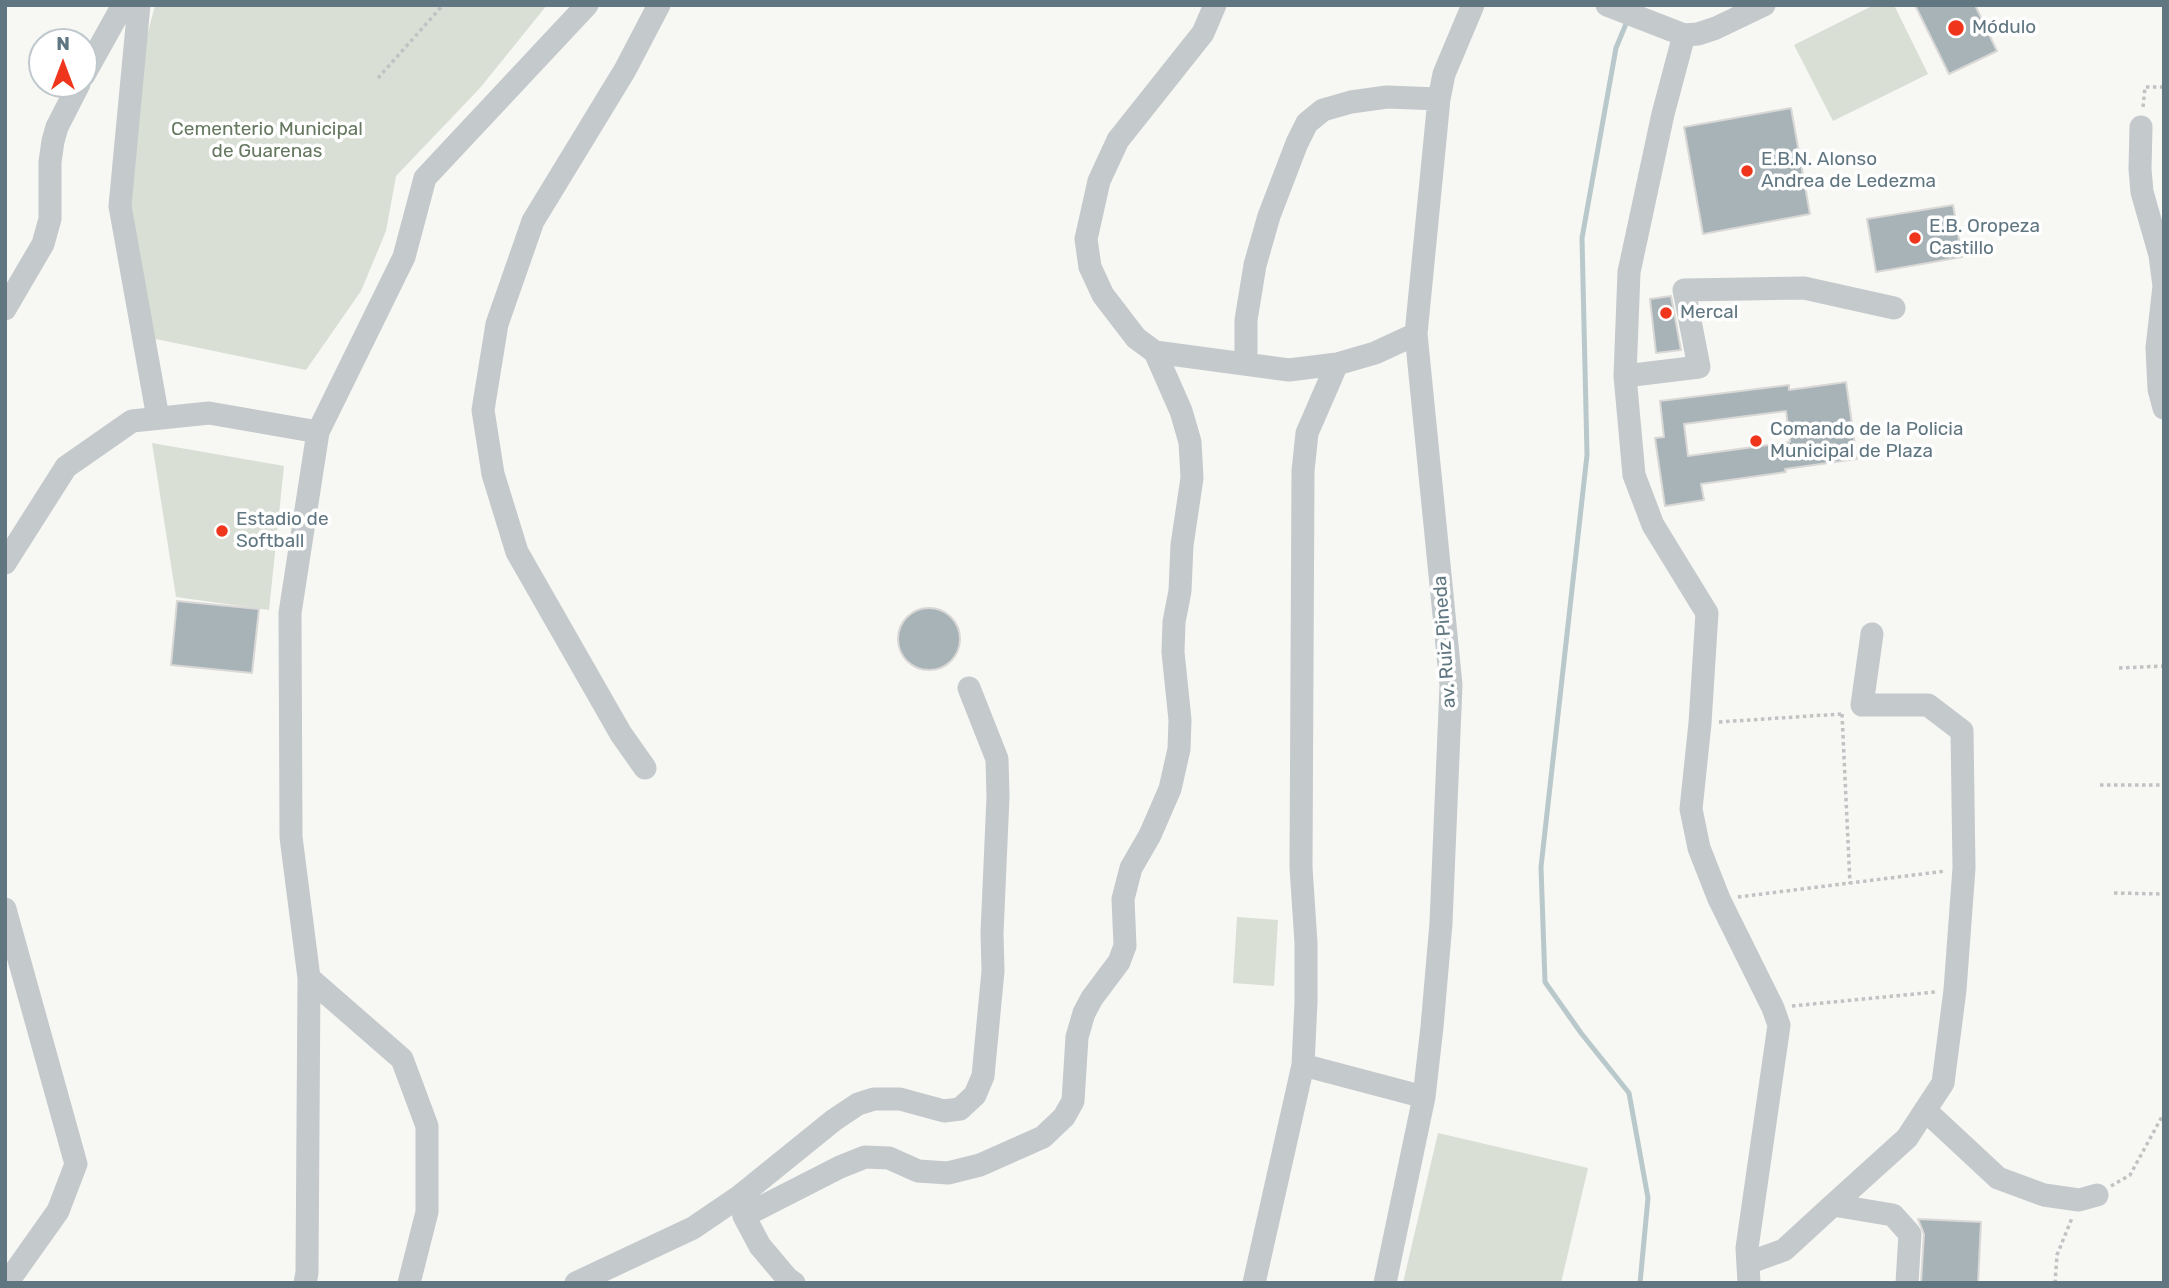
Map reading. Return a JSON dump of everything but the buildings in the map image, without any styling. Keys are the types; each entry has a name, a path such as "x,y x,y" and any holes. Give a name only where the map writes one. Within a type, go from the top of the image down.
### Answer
{"street":[{"path":"98,50 123,5"},
{"path":"139,5 120,206 158,418"},
{"path":"305,1283 309,978 291,837 290,613 318,432 404,257 425,177 587,5"},
{"path":"645,768 621,734 517,552 493,474 483,410 497,324 533,221 625,70 659,5"},
{"path":"1215,5 1203,33 1118,140 1099,181 1086,239 1090,267 1103,295 1136,338 1155,352 1289,370 1337,364 1375,353 1416,334"},
{"name":"av. Ruiz Pineda","path":"1385,1283 1424,1097 1441,923 1451,685 1416,334 1439,99 1444,74 1473,5"},
{"path":"1607,5 1684,35 1699,34 1716,28 1765,5"},
{"path":"1684,35 1663,114 1629,272 1625,376 1634,475 1653,526 1707,613 1691,809 1699,848 1718,899 1779,1025 1747,1248 1749,1273 1784,1250 1907,1138 1943,1083 1955,990 1964,868 1962,731 1928,705 1852,710 1872,634"},
{"path":"1246,364 1246,320 1255,265 1269,216 1307,123 1323,110 1351,102 1387,97 1439,99"},
{"path":"5,309 43,244 50,219 50,162 53,141 72,98"},
{"path":"2141,127 2142,192 2160,255 2164,286 2162,327 2157,348 2159,389 2164,408"},
{"path":"1625,376 1699,368 1684,290 1804,288 1894,308"},
{"path":"576,1283 742,1206 865,1157 889,1157 918,1171 948,1173 980,1165 1043,1137 1064,1117 1073,1101 1077,1037 1084,1013 1119,962 1125,946 1123,899 1131,868 1150,835 1170,789 1179,749 1180,720 1173,652 1174,622 1180,591 1182,545 1192,478 1191,442 1181,411 1155,352"},
{"path":"1254,1283 1303,1065 1306,943 1301,867 1303,471 1307,433 1337,364"},
{"path":"5,563 66,467 132,421 209,413 318,432"},
{"path":"742,1206 834,1120 858,1104 874,1099 900,1098 944,1111 960,1109 975,1095 984,1076 993,971 997,759 969,688"},
{"path":"5,909 76,1164 58,1211 7,1283"},
{"path":"309,978 402,1059 427,1126 427,1212 409,1283"},
{"path":"1303,1065 1424,1097"},
{"path":"1926,1111 1998,1178 2044,1195 2088,1197"},
{"path":"1833,1205 1893,1215 1910,1234 1907,1283"},
{"path":"742,1206 760,1246 794,1283"}],"path":[{"path":"378,78 443,5"},
{"path":"2141,127 2145,88 2164,87"},
{"path":"2119,667 2164,666"},
{"path":"1700,723 1852,710 1850,884"},
{"path":"2100,785 2164,785"},
{"path":"1718,899 1964,868"},
{"path":"2114,894 2164,894"},
{"path":"1773,1008 1955,990"},
{"path":"2055,1283 2057,1255 2088,1197 2130,1175 2164,1113"}],"green space":[{"name":"Cementerio Municipal de Guarenas","path":"155,5 547,5 480,88 396,176 386,231 361,291 306,370 151,338 129,219 138,72"},
{"path":"1874,5 1894,5 1928,74 1833,121 1794,45"},
{"name":"Estadio de Softball","path":"152,443 284,466 269,610 176,597"},
{"path":"1237,917 1278,920 1274,986 1233,983"},
{"path":"1438,1133 1588,1168 1561,1283 1403,1283"}],"waterway":[{"path":"1628,19 1616,48 1582,238 1587,455 1541,867 1545,982 1629,1093 1648,1198 1640,1283"}],"place":[{"name":"Módulo","path":"1956,28"},
{"name":"E.B.N. Alonso Andrea de Ledezma","path":"1747,171"},
{"name":"E.B. Oropeza Castillo","path":"1915,238"},
{"name":"Mercal","path":"1666,313"},
{"name":"Comando de la Policia Municipal de Plaza","path":"1756,441"},
{"name":"Estadio de Softball","path":"222,531"}]}
